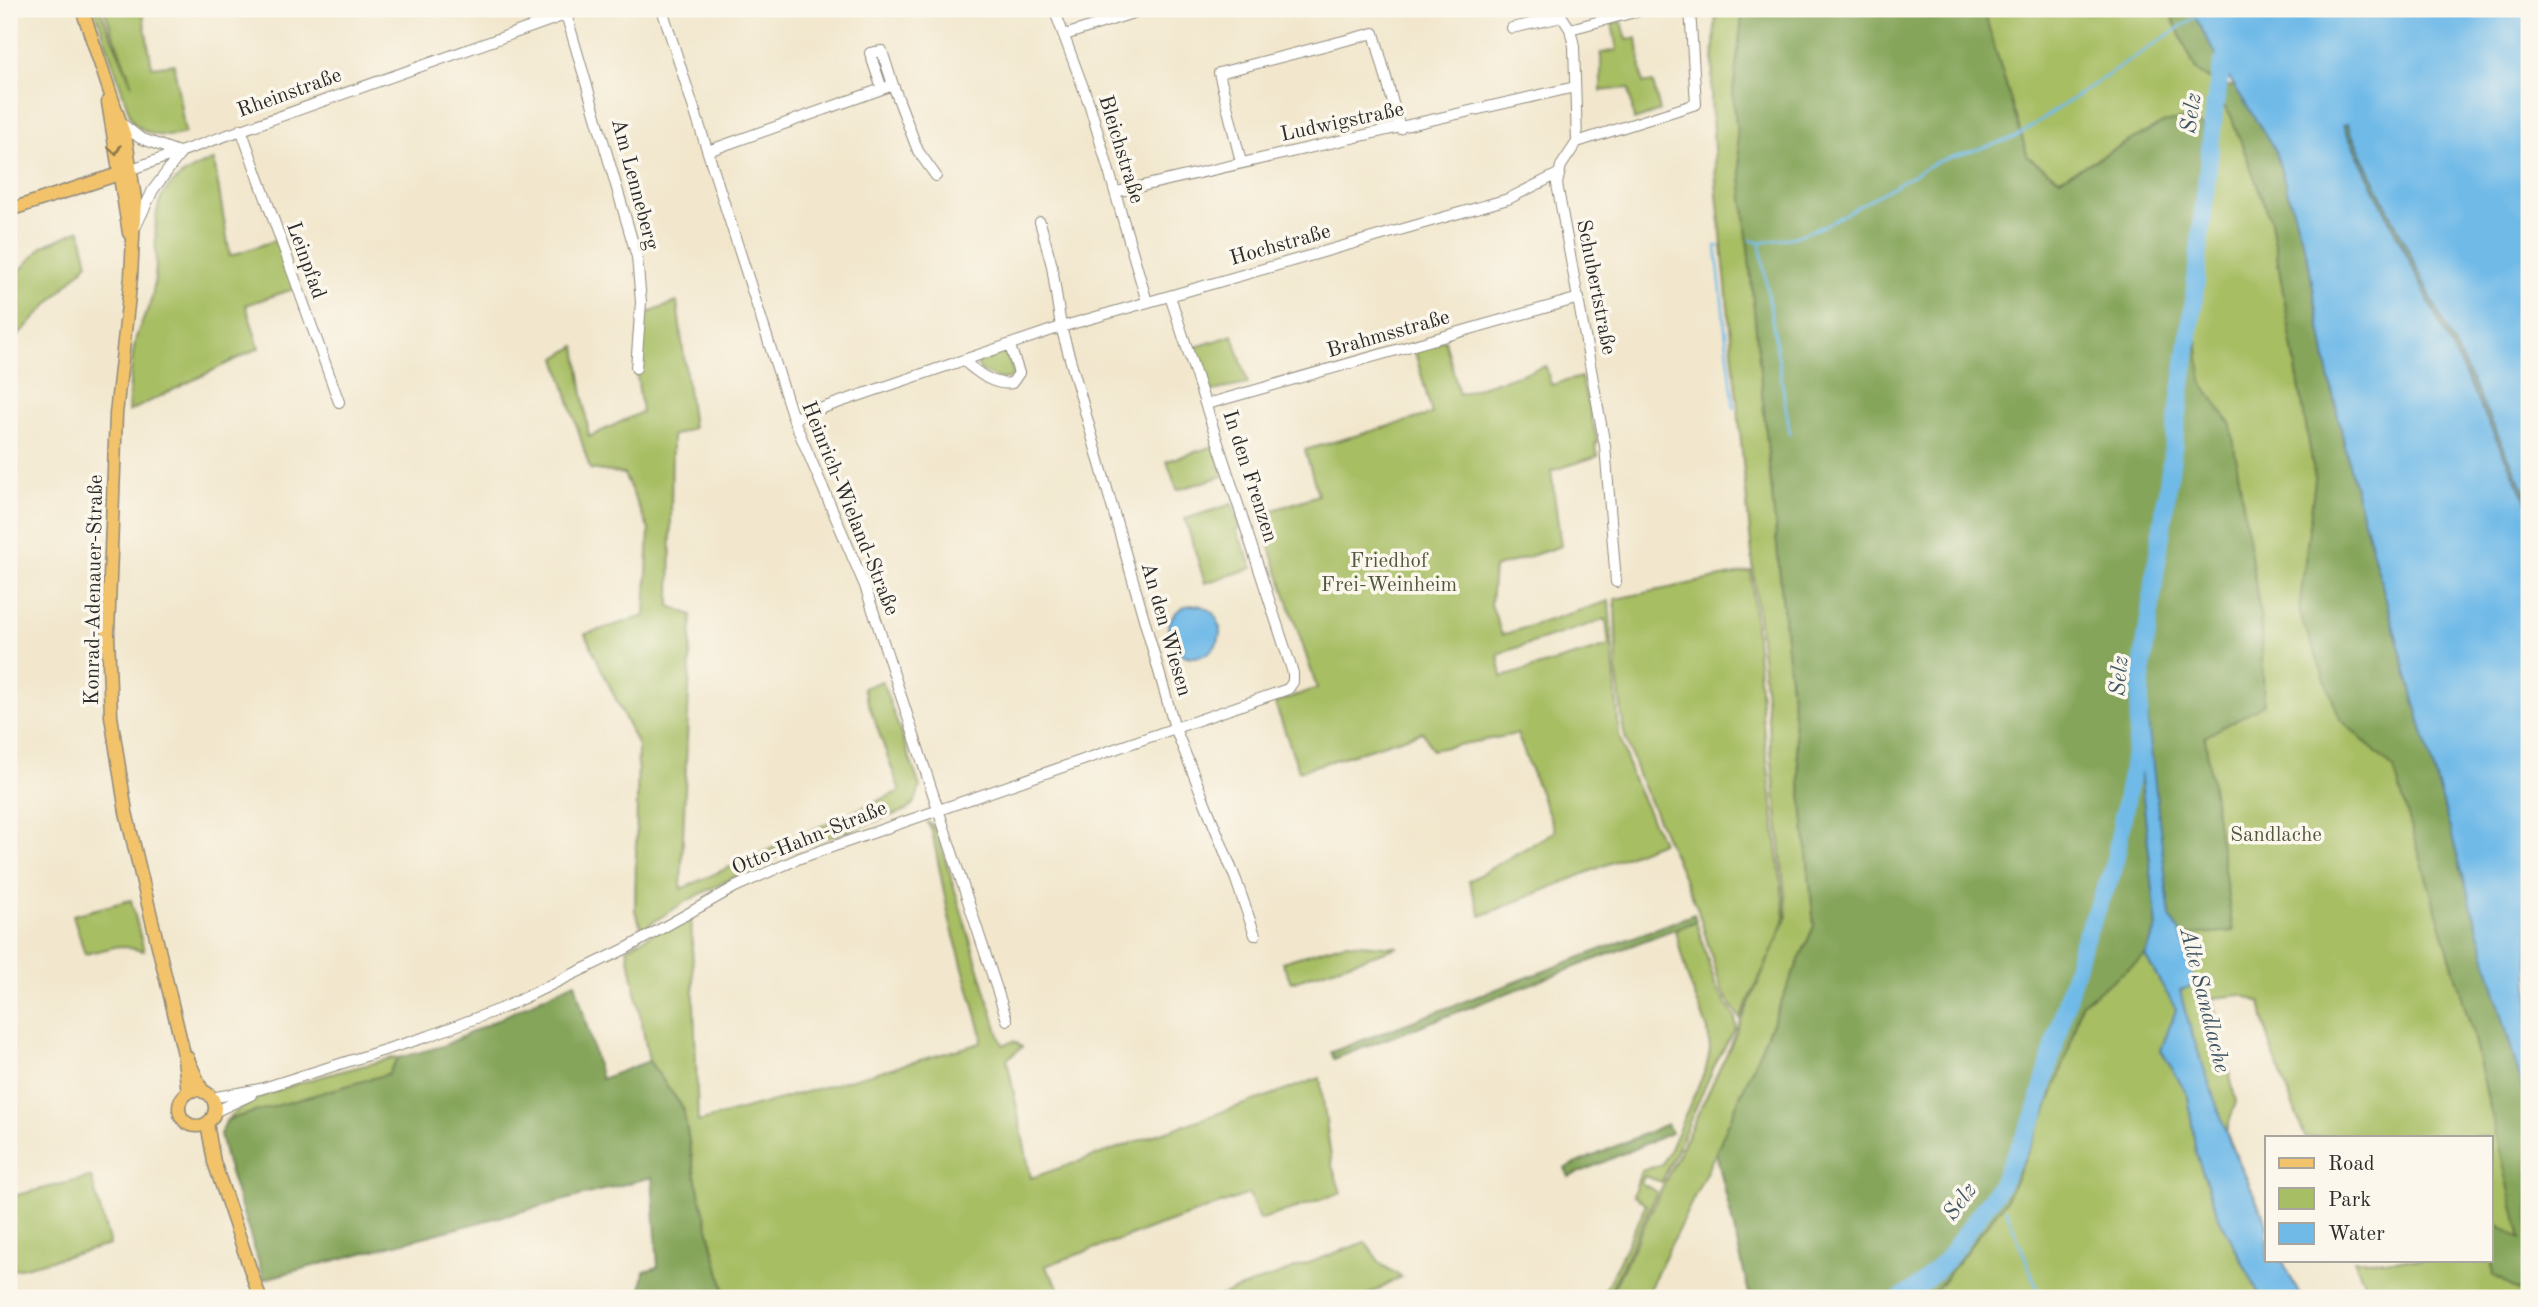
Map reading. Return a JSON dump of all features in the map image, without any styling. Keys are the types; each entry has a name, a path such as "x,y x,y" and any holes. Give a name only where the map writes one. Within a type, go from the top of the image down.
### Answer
{"main road":[{"name":"Konrad-Adenauer-Straße","path":"82,9 121,124 132,169 134,230 116,414 111,516 108,634 111,716 126,811 183,1050 188,1093"},
{"name":"Konrad-Adenauer-Straße","path":"106,78 132,248"},
{"name":"Rheinstraße","path":"9,210 132,169"},
{"name":"Konrad-Adenauer-Straße","path":"183,1050 207,1095"},
{"path":"206,1120 187,1123 180,1111 181,1101 188,1093 207,1095 206,1120 214,1163 260,1298"}],"street":[{"name":"Rheinstraße","path":"132,169 182,153 547,14 566,14 582,9"},
{"name":"Heinrich-Wieland-Straße","path":"662,9 793,418 864,586 1007,1020"},
{"name":"Bleichstraße","path":"1054,9 1116,192 1147,302"},
{"path":"1065,35 1145,9"},
{"path":"1570,29 1646,9"},
{"path":"1577,142 1696,104 1690,9"},
{"path":"1512,28 1559,13 1570,29 1577,142 1558,174"},
{"name":"Am Lenneberg","path":"566,14 637,257 641,302 636,368"},
{"path":"1241,162 1219,73 1374,33 1400,129"},
{"path":"882,89 870,53 882,51 918,151 936,176"},
{"path":"708,151 893,85"},
{"name":"Ludwigstraße","path":"1116,192 1575,87"},
{"path":"121,124 140,138 182,153 153,190 134,230"},
{"name":"Leinpfad","path":"241,129 339,402"},
{"name":"Hochstraße","path":"793,418 965,362 1061,327 1508,199 1558,174"},
{"name":"Schubertstraße","path":"1558,174 1605,446 1616,582"},
{"name":"An den Wiesen","path":"1040,222 1052,266 1061,327 1175,729 1237,880 1255,935"},
{"name":"In den Frenzen","path":"1170,296 1292,670"},
{"name":"Brahmsstraße","path":"1207,404 1579,298"},
{"path":"965,362 995,382 1012,383 1019,373 1010,346"},
{"name":"Otto-Hahn-Straße","path":"206,1120 260,1090 429,1036 505,1007 627,947 735,887 800,858 1286,690 1293,682 1292,670"},
{"name":"Otto-Hahn-Straße","path":"207,1095 260,1090"}],"green space":[{"path":"95,9 100,9 132,85 104,9 142,9 152,67 174,64 185,133 157,135 143,130 132,121"},
{"path":"1716,9 1743,9 1733,93 1814,926 1716,1152 1645,1298 1609,1298 1730,1047 1787,917 1716,183 1711,100"},
{"path":"1743,9 1983,9 2028,157 2060,179 2163,123 2190,118 2203,126 2209,164 2193,307 2202,383 2231,425 2261,621 2264,704 2205,737 2233,931 2182,936 2170,917 2142,675 2137,742 2157,927 2145,956 2081,1004 2067,1056 2046,1111 2006,1200 1930,1298 1750,1298 1716,1152 1814,926 1733,93"},
{"name":"Sandlache","path":"1983,9 2172,9 2174,22 2196,70 2218,85 2215,102 2219,100 2231,116 2271,221 2307,431 2471,1027 2522,1241 2497,1224 2492,1240 2492,1136 2305,1136 2269,1043 2261,1002 2242,995 2212,998 2236,1102 2226,1132 2265,1220 2265,1262 2283,1262 2301,1298 1930,1298 2006,1200 2067,1056 2081,1004 2100,989 2194,318 2163,123 2060,179 2028,157"},
{"path":"2172,9 2191,9 2222,65 2218,85 2196,70 2174,22"},
{"path":"1622,22 1627,40 1637,38 1643,83 1653,83 1660,111 1634,120 1629,88 1601,91 1601,53 1617,50 1612,23"},
{"path":"2226,86 2235,86 2275,149 2308,259 2328,372 2353,481 2529,1112 2529,1297 2493,1275 2492,1239 2496,1224 2521,1239 2471,1027 2394,769 2340,719 2299,611 2315,479 2271,221 2231,116 2219,100"},
{"path":"2343,124 2347,124 2529,499 2529,506"},
{"path":"214,160 230,256 279,239 297,288 246,305 259,348 128,412 135,342 152,297 156,216 161,200 170,185 187,172"},
{"path":"80,230 88,263 9,345 9,282 43,246"},
{"path":"677,302 693,428 672,436 670,606 692,615 681,889 900,791 863,688 882,681 920,787 915,802 907,810 781,854 688,900 642,929 635,911 638,746 585,634 645,616 649,530 624,474 590,469 556,358 576,346 589,437 642,412 636,368 640,316"},
{"path":"1233,335 1248,384 1212,391 1207,387 1193,348"},
{"name":"Friedhof Frei-Weinheim","path":"1445,340 1459,394 1546,366 1551,385 1581,377 1598,443 1595,444 1598,456 1551,471 1561,546 1494,568 1491,604 1502,635 1609,601 1619,734 1632,777 1662,842 1481,916 1469,881 1555,831 1517,734 1432,750 1423,732 1299,771 1275,703 1317,688 1259,515 1318,495 1305,450 1432,414 1414,348","holes":["1606,619 1609,646 1502,677 1498,654"]},
{"path":"1003,351 1007,353 1014,375 1001,379 980,370 977,363"},
{"path":"1214,446 1223,476 1177,490 1167,461"},
{"path":"1232,504 1240,528 1236,530 1253,568 1205,583 1185,519"},
{"path":"1751,571 1762,715 1785,917 1779,936 1740,1019 1722,991 1697,907 1638,775 1624,733 1617,674 1615,599"},
{"path":"927,822 936,828 1003,1045 1014,1041 1022,1047 1007,1059 1031,1178 1320,1078 1332,1165 1341,1193 1259,1220 1249,1194 1045,1266 1066,1298 726,1298 695,1176 683,1108 649,1061 627,948 691,912 698,1122 981,1043 982,1035 950,922 932,831"},
{"path":"131,900 144,951 119,946 85,954 73,915"},
{"path":"1694,914 1696,921 1334,1059 1331,1052"},
{"path":"1696,921 1716,987 1735,1018 1736,1028 1717,1060 1662,1182 1644,1176 1641,1183 1657,1192 1607,1298 1601,1298 1646,1205 1633,1195 1641,1171 1663,1164 1706,1069 1710,1050 1708,1030 1687,976 1675,930"},
{"path":"1345,943 1398,947 1291,982 1282,962"},
{"path":"575,982 601,1079 649,1061 683,1108 695,1176 726,1298 640,1298 644,1271 658,1267 652,1177 264,1279 226,1160 220,1134 227,1120 388,1074 398,1058 443,1046"},
{"path":"398,1058 388,1074 227,1120 241,1108 281,1089"},
{"path":"1667,1124 1671,1133 1569,1177 1565,1168"},
{"path":"91,1177 110,1245 9,1271 9,1197"},
{"path":"1365,1242 1381,1264 1401,1277 1363,1298 1214,1298"},
{"path":"2355,1262 2492,1262 2493,1275 2529,1298 2371,1298"}],"water":[{"path":"2191,9 2529,9 2529,499 2347,124 2343,125 2529,506 2529,1112 2353,481 2328,372 2308,259 2275,150 2226,73"},
{"path":"1194,605 1204,607 1212,613 1218,621 1218,641 1212,649 1204,655 1194,657 1184,655 1176,649 1170,641 1168,631 1170,621 1176,613 1184,607"},
{"path":"2142,669 2170,917 2182,936 2196,985 2180,990 2192,1034 2230,1143 2265,1220 2265,1262 2283,1262 2301,1298 2261,1298 2218,1215 2196,1154 2188,1096 2161,1050 2176,1009 2145,956 2157,927 2137,742"}],"waterway":[{"name":"Selz","path":"1901,1298 1916,1289 1947,1259 1999,1187 2035,1116 2082,945 2113,871 2137,742 2142,669 2193,307 2215,103 2222,65 2251,9"},
{"path":"1790,434 1760,243 1794,237 1824,226 1936,162 2014,138 2195,17"},
{"path":"1751,240 1760,243"},
{"path":"1719,246 1716,246 1734,408"},
{"path":"1999,1187 2002,1197"},
{"path":"2006,1209 2041,1298"}],"water label":[{"name":"Alte Sandlache","path":"2206,1000"}]}
